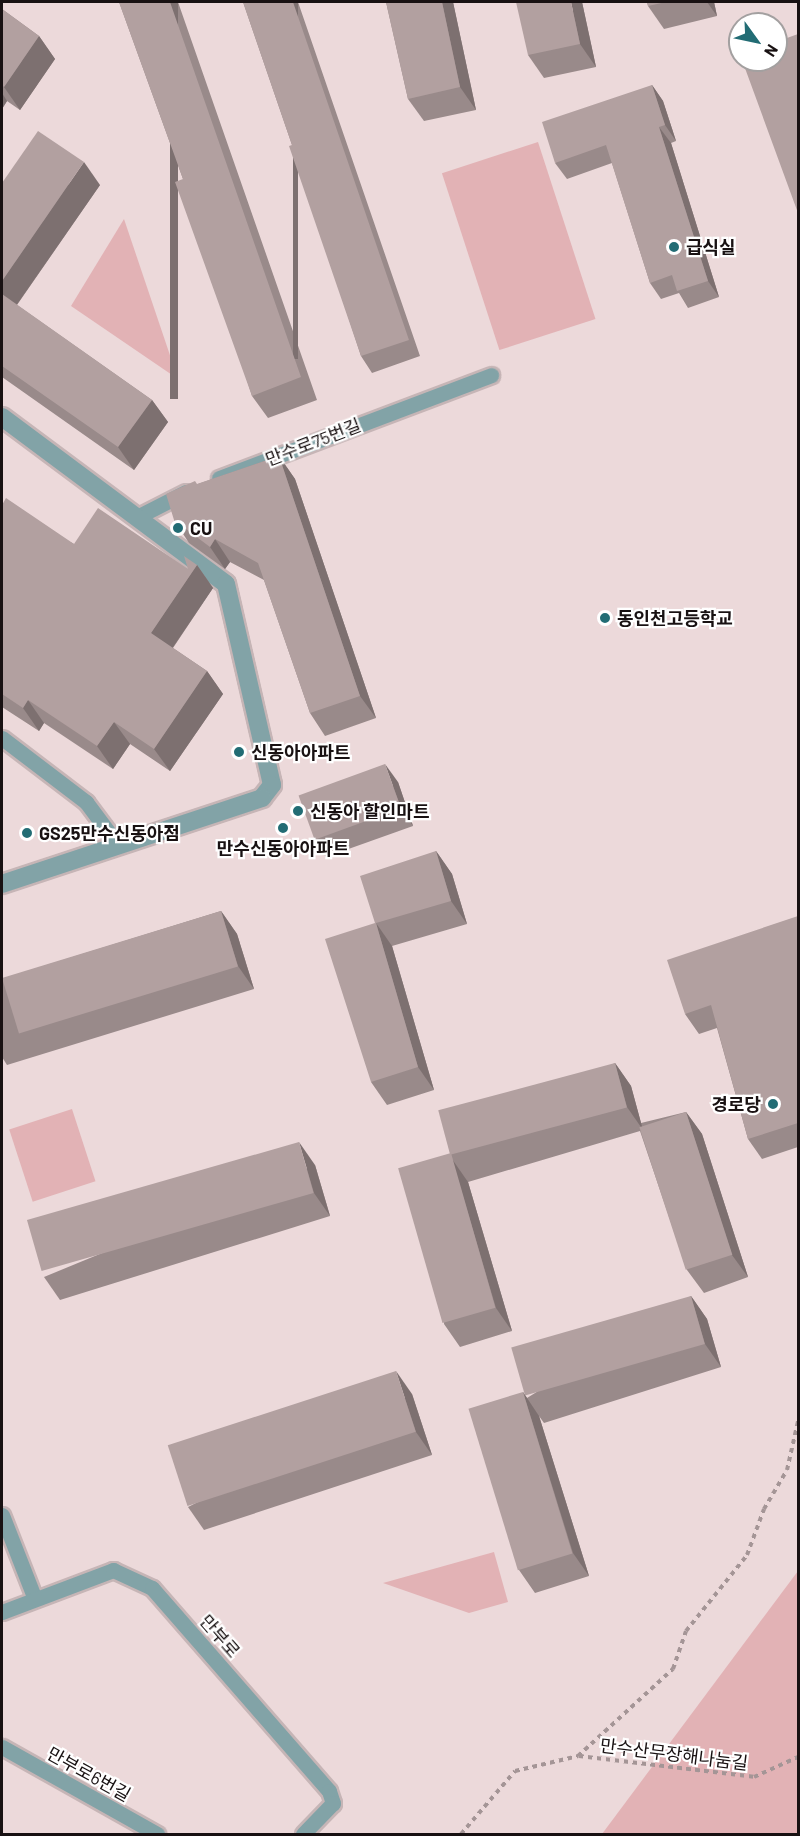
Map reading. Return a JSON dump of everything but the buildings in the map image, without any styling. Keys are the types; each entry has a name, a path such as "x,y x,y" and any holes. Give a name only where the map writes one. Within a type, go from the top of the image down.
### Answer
{"street":[{"path":"2,417 226,584 272,784 262,798 2,884"}],"lane":[{"name":"만수로75번길","path":"138,517 213,480 491,375"},
{"path":"2,738 86,802 118,845"},
{"path":"2,1515 34,1599"},
{"name":"만부로","path":"2,1612 113,1570 152,1588 329,1791 333,1803 303,1834"},
{"name":"만부로6번길","path":"2,1747 157,1834"}],"path":[{"path":"460,1834 515,1771 578,1756 662,1676 673,1669 686,1631 747,1555 764,1509 787,1470 798,1421"},
{"name":"만수산무장해나눔길","path":"578,1756 754,1777 798,1757"}],"shaded area":[{"path":"538,142 595,319 499,350 442,173"},
{"path":"124,219 178,379 71,306"},
{"path":"72,1109 95,1181 33,1202 9,1129"},
{"path":"494,1552 508,1602 469,1613 383,1583"},
{"path":"798,1571 798,1834 602,1834"}],"place":[{"name":"급식실","path":"674,247"},
{"name":"CU","path":"178,528"},
{"name":"동인천고등학교","path":"605,618"},
{"name":"신동아아파트","path":"239,752"},
{"name":"신동아 할인마트","path":"298,811"},
{"name":"만수신동아아파트","path":"283,828"},
{"name":"GS25만수신동아점","path":"27,833"},
{"name":"경로당","path":"773,1104"}]}
